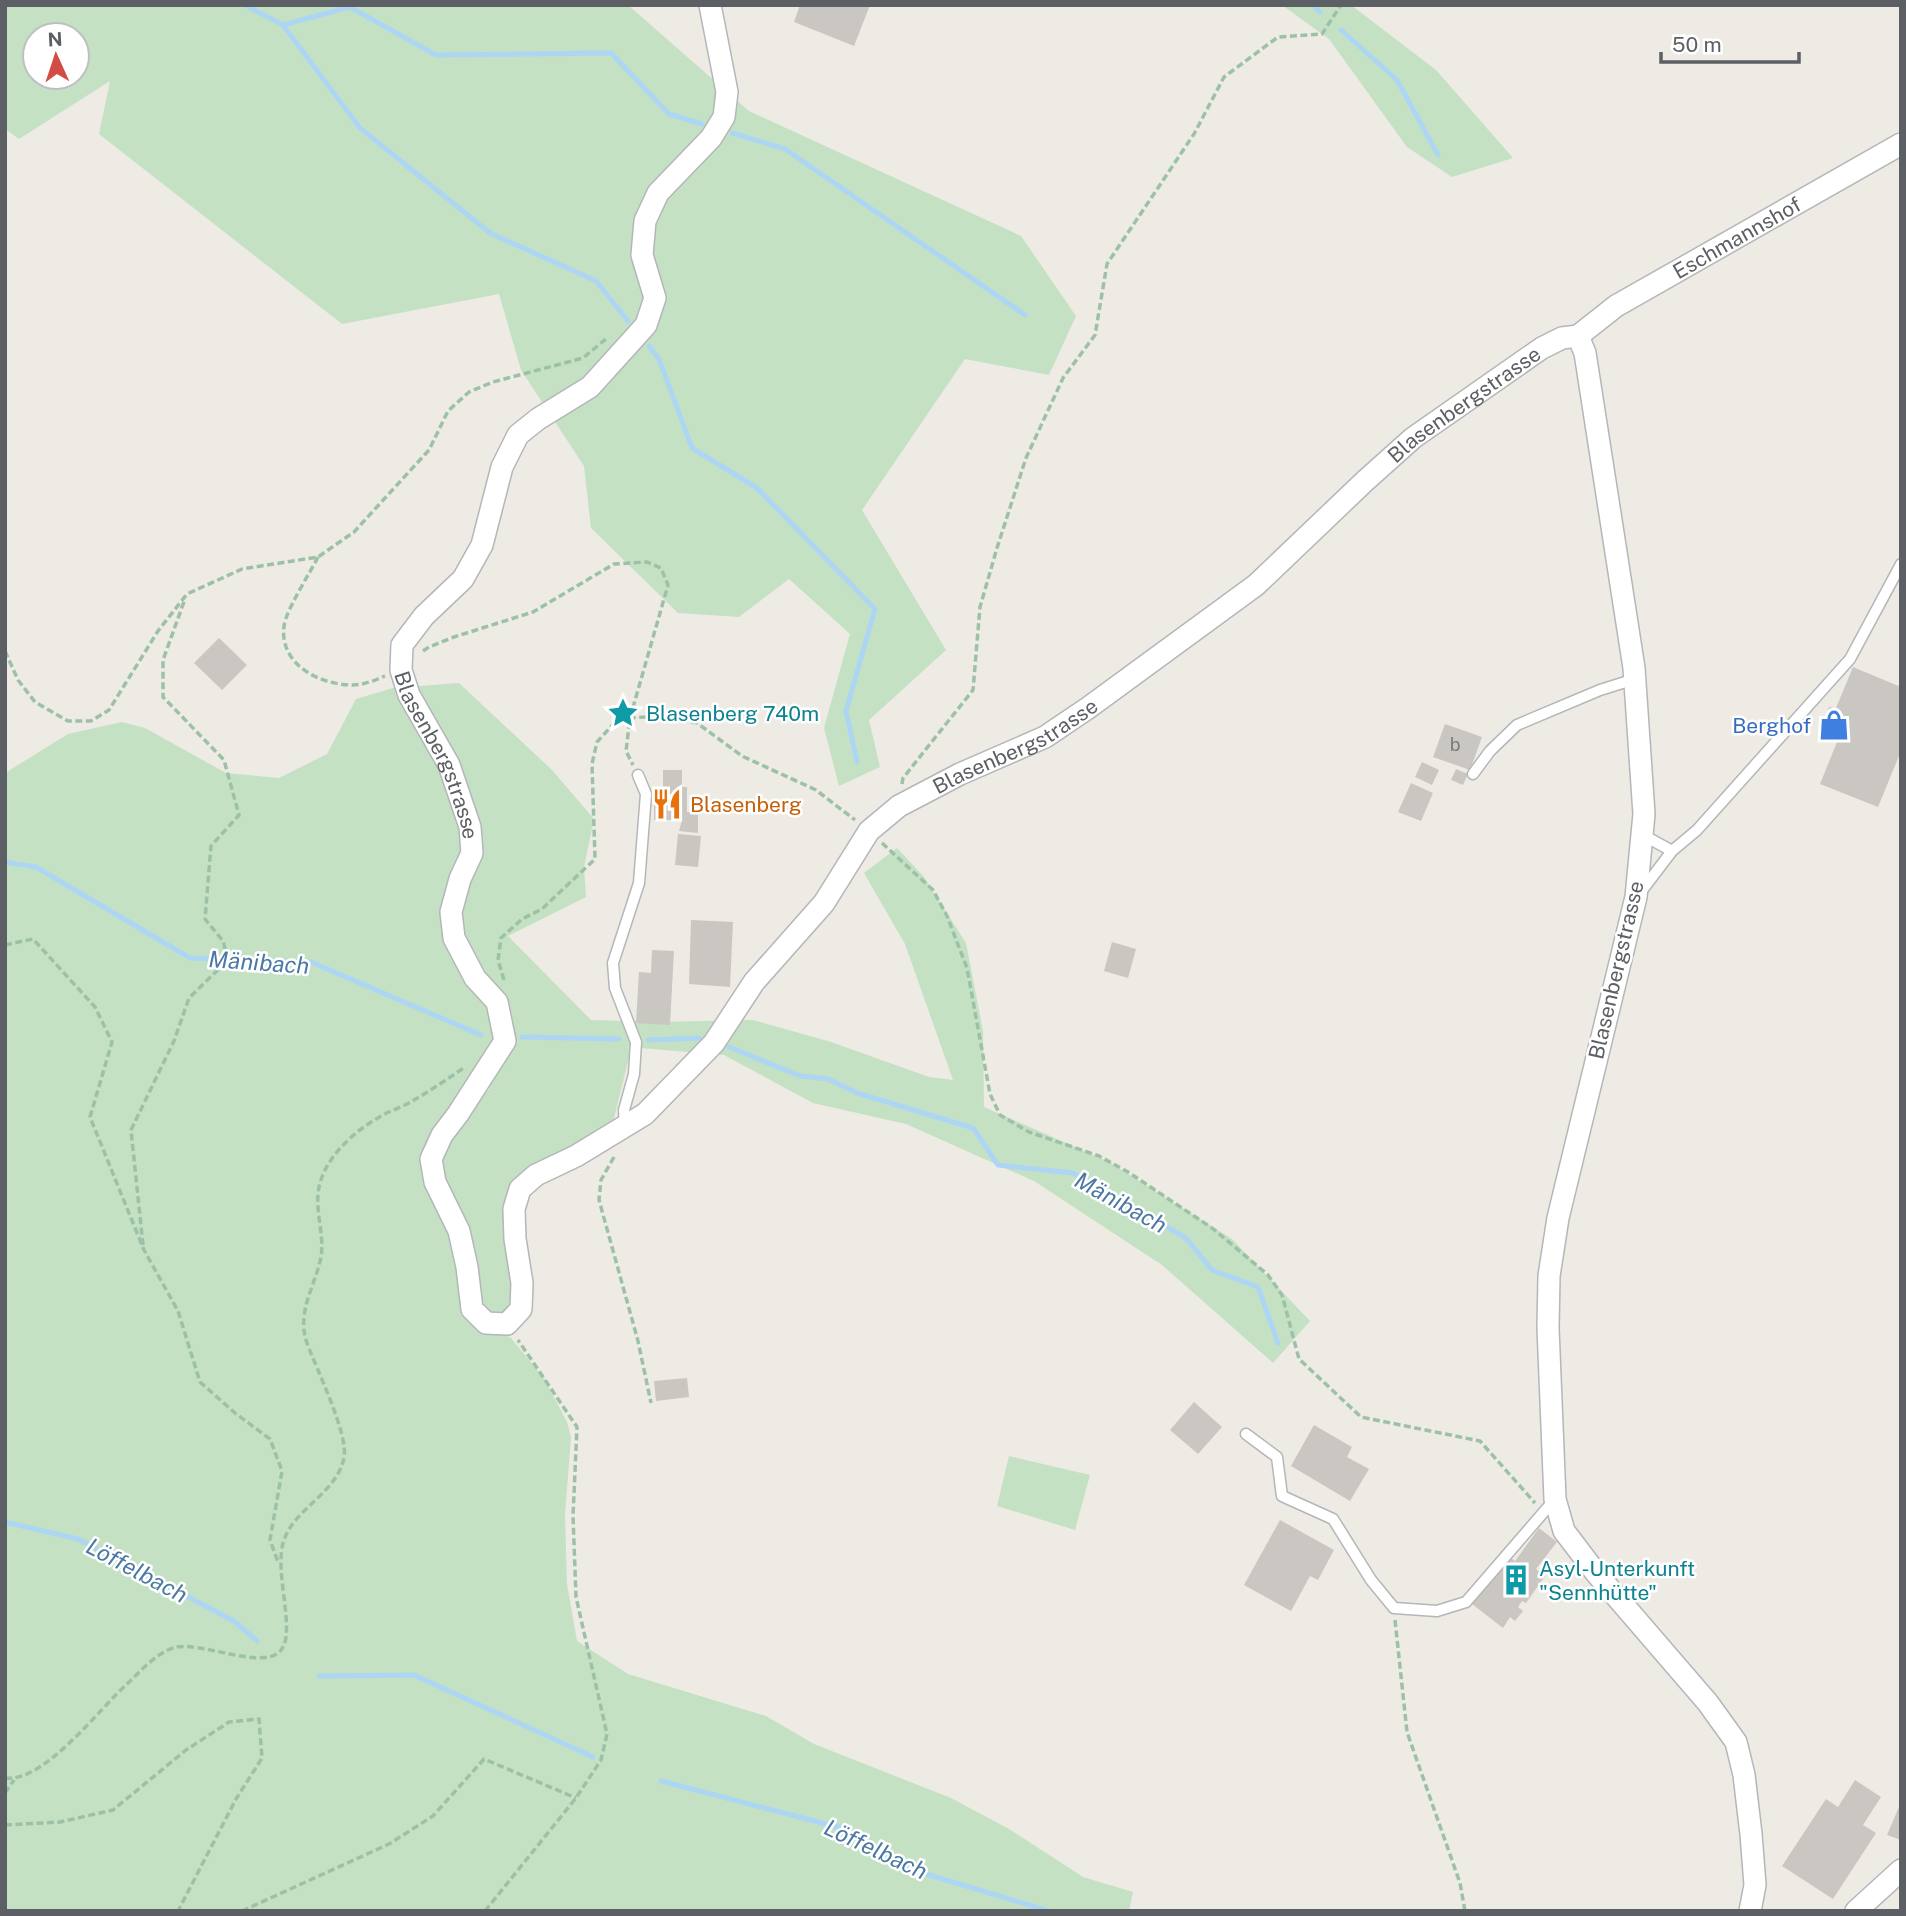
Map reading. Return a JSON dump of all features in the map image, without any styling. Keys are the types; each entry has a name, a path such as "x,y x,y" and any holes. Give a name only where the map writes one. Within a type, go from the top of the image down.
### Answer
{"street":[{"name":"Blasenbergstrasse","path":"710,5 727,92 724,117 711,138 658,193 645,221 642,255 655,298 646,325 590,387 538,419 518,435 502,467 482,545 463,579 424,616 402,645 401,670 409,695 449,765 470,827 472,853 460,879 451,912 454,938 475,978 497,1003 505,1041 442,1135 431,1160 435,1182 459,1231 472,1309 486,1323 507,1324 521,1308 522,1283 515,1239 514,1209 520,1189 536,1175 576,1156 645,1114 714,1043 754,982 824,903 869,831 899,806 960,774 1045,737 1256,585 1364,481 1413,438 1542,348 1562,338 1578,336 1585,353 1635,679 1644,814 1636,897 1558,1218 1549,1276 1549,1506 1596,1573 1708,1703 1735,1742 1744,1775 1751,1833 1755,1885 1750,1911"},
{"name":"Eschmannshof","path":"1578,336 1616,306 1901,144"},
{"path":"1856,1911 1901,1870"}],"lane":[{"path":"1636,897 1672,851 1697,830 1850,659 1901,564"},
{"path":"1473,774 1490,751 1517,725 1600,690 1635,679"},
{"path":"625,1127 624,1110 634,1074 636,1042 615,988 613,963 639,883 646,794 638,775"},
{"path":"1643,835 1672,851"},
{"path":"1246,1434 1277,1457 1282,1496 1333,1519 1371,1580 1394,1608 1437,1612 1466,1602 1549,1506"}],"path":[{"path":"899,806 903,778 973,690 980,607 1001,535 1026,458 1047,413 1063,379 1095,335 1107,264 1194,134 1224,78 1278,37 1322,34 1341,5"},
{"path":"5,651 18,680 35,702 68,721 91,721 108,710 158,631 187,594 242,569 318,557 355,532 429,450 449,411 469,392 493,382 583,358 603,339 618,332 639,333"},
{"path":"318,557 284,624 284,647 301,670 332,684 356,686 401,670 429,647 533,612 614,564 647,562 661,568 668,585 630,718 626,751 638,775"},
{"path":"144,1250 131,1130 174,1041 189,998 228,960 223,941 205,919 211,846 239,815 224,760 163,697 163,660 187,594"},
{"path":"506,986 498,960 501,938 522,919 542,909 595,859 592,764 597,741 616,722 630,718 659,716 697,723 742,756 816,790 869,831 933,890 947,916 967,968 990,1094 1000,1115 1029,1132 1099,1156 1212,1228 1268,1275 1282,1295 1299,1359 1361,1416 1480,1441 1549,1506"},
{"path":"5,945 33,939 94,1007 112,1042 90,1116 144,1250 178,1311 200,1382 235,1413 271,1439 282,1471 270,1540 279,1564 287,1634 283,1648 275,1656 258,1659 193,1647 173,1648 152,1661 111,1698 76,1738 30,1774 14,1779 5,1778"},
{"path":"279,1564 283,1541 293,1523 331,1485 345,1457 340,1429 305,1339 302,1313 321,1255 319,1185 329,1162 355,1135 382,1115 435,1087 473,1060"},
{"path":"617,1151 601,1180 599,1200 638,1341 651,1403"},
{"path":"485,1911 576,1798 601,1760 607,1734 576,1597 572,1516 577,1427 507,1324"},
{"path":"1394,1608 1407,1732 1460,1883 1465,1911"},
{"path":"5,1825 60,1822 113,1810 187,1750 229,1722 259,1719 262,1758 236,1799 178,1911"},
{"path":"242,1911 389,1844 433,1816 484,1759 576,1798"},
{"path":"5,1793 14,1779"}],"green space":[{"path":"5,5 628,5 749,111 1021,236 1076,316 1049,375 965,359 862,510 946,650 869,720 880,767 839,786 824,728 850,634 789,579 739,617 678,613 591,528 584,466 521,370 499,294 342,324 99,134 110,81 19,139 5,129"},
{"path":"1282,5 1351,5 1436,70 1513,158 1452,177 1407,147 1329,39"},
{"path":"459,683 552,770 594,819 584,867 586,897 508,936 591,1020 753,1020 831,1042 929,1077 953,1080 905,944 864,873 897,848 924,877 966,943 983,1031 984,1107 1109,1162 1232,1239 1310,1321 1273,1363 1162,1265 1034,1181 906,1124 813,1103 724,1055 628,1047 630,1053 614,1118 601,1136 527,1170 512,1307 495,1316 479,1301 458,1212 441,1167 442,1143 478,1098 490,1089 474,1078 423,1151 454,1238 477,1326 510,1337 544,1378 567,1422 571,1437 565,1515 567,1584 577,1641 628,1674 766,1716 814,1744 951,1798 1009,1829 1083,1877 1133,1892 1129,1911 5,1911 5,773 68,734 122,722 145,728 226,773 279,778 327,754 356,699 393,688"},
{"path":"1009,1456 1090,1475 1075,1530 997,1506"}],"building":[{"path":"800,5 870,5 854,46 794,22"},
{"path":"219,638 247,665 222,690 194,663"},
{"path":"1853,667 1901,687 1901,751 1878,807 1820,784 1837,742 1818,734 1829,707 1836,708"},
{"path":"1445,724 1482,737 1470,770 1433,757"},
{"path":"1422,762 1439,770 1432,785 1415,777"},
{"path":"1456,769 1468,774 1463,785 1451,780"},
{"path":"663,770 682,770 682,787 687,787 687,812 698,812 698,833 679,831 682,820 654,820 654,787 663,787"},
{"path":"1411,783 1433,793 1421,821 1398,812"},
{"path":"678,834 701,836 698,867 675,865"},
{"path":"691,920 733,922 730,987 689,984"},
{"path":"1112,942 1136,949 1128,978 1104,971"},
{"path":"652,950 674,951 670,1025 636,1023 639,972 651,973"},
{"path":"687,1378 689,1397 656,1401 654,1381"},
{"path":"1194,1402 1222,1427 1198,1454 1170,1430"},
{"path":"1314,1425 1352,1447 1347,1457 1369,1469 1350,1501 1291,1466"},
{"path":"1280,1520 1334,1550 1318,1580 1310,1576 1291,1611 1244,1585"},
{"name":"Asyl-Unterkunft \"Sennhütte\"","path":"1539,1528 1557,1542 1536,1569 1545,1576 1526,1603 1522,1601 1518,1607 1523,1611 1515,1621 1510,1617 1503,1628 1472,1604 1508,1556 1515,1561"},
{"path":"1855,1780 1881,1797 1863,1825 1876,1833 1833,1899 1782,1866 1826,1799 1838,1807"},
{"path":"1901,1802 1901,1840 1887,1835"}],"waterway":[{"path":"245,5 283,25 360,128 490,233 596,281 628,321"},
{"path":"1313,5 1320,12"},
{"path":"283,25 350,7 436,55 611,53 669,114 702,124"},
{"path":"1341,30 1397,80 1438,155"},
{"path":"732,133 785,149 1025,315"},
{"path":"649,346 659,359 692,448 757,488 875,609 846,711 857,762"},
{"name":"Mänibach","path":"5,862 36,867 190,958 311,962 481,1035"},
{"name":"Mänibach","path":"522,1037 619,1039"},
{"name":"Mänibach","path":"648,1040 699,1038"},
{"name":"Mänibach","path":"729,1047 800,1076 828,1079 857,1093 973,1128 998,1165 1073,1173 1186,1238 1212,1270 1258,1287 1278,1343"},
{"name":"Löffelbach","path":"5,1522 78,1539 234,1621 257,1641"},
{"name":"Löffelbach","path":"319,1676 414,1675 593,1757"},
{"name":"Löffelbach","path":"661,1781 841,1828 906,1868 1049,1911"}],"place":[{"name":"Blasenberg 740m","path":"623,713"},
{"name":"Berghof","path":"1834,725"},
{"name":"Blasenberg","path":"667,804"},
{"name":"Asyl-Unterkunft \"Sennhütte\"","path":"1516,1580"}]}
